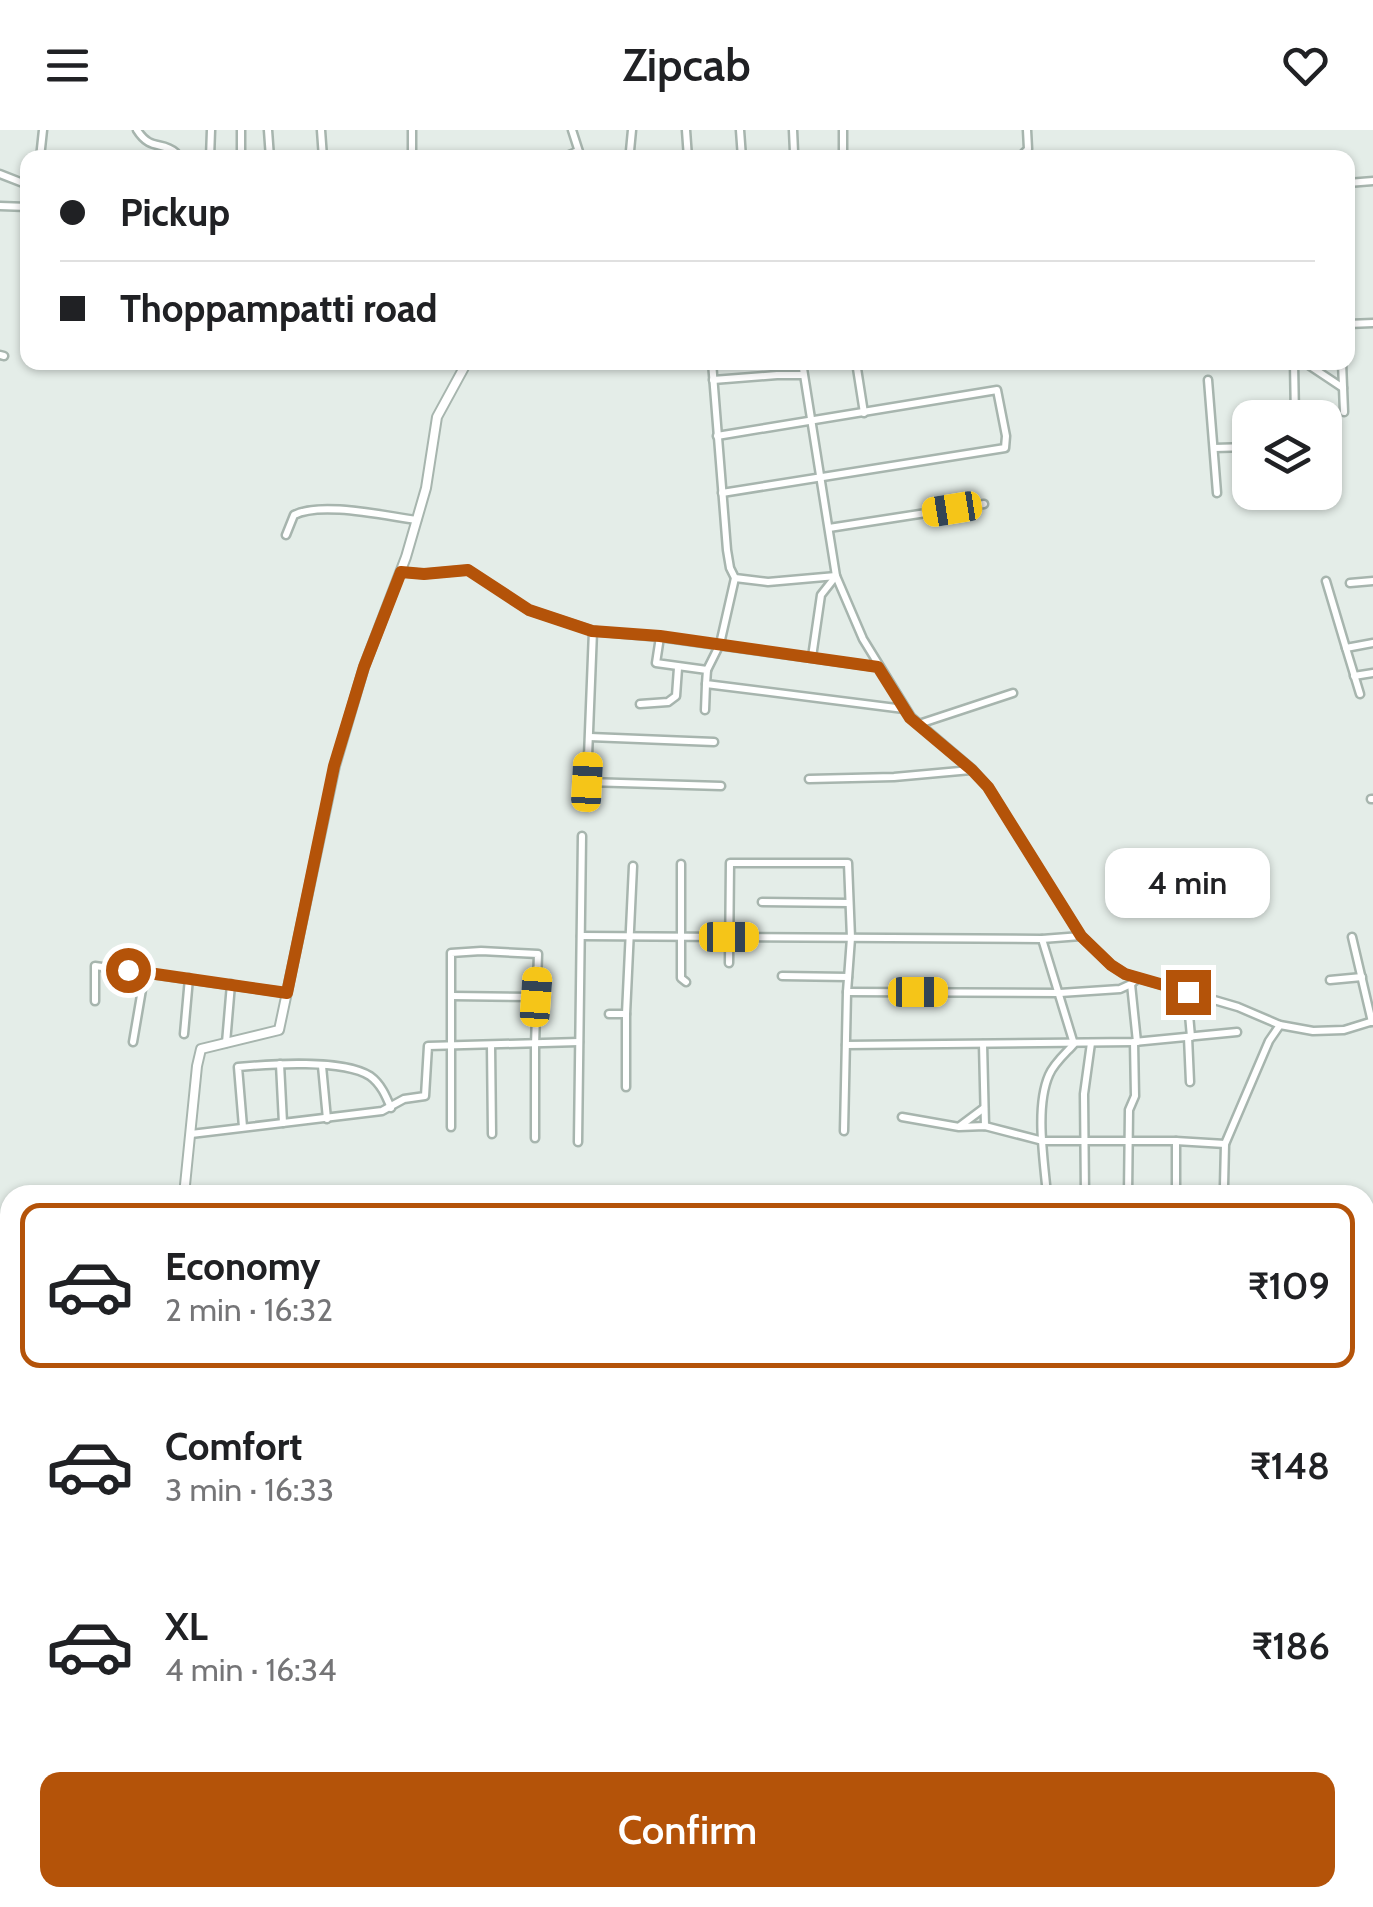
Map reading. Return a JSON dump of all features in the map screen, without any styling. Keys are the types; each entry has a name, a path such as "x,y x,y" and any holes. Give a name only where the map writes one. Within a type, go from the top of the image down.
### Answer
{"street":[{"path":"137,130 150,144 172,150"},
{"path":"185,1185 196,1066 202,1049 279,1030 334,766 364,667 417,520 437,417 463,370"},
{"path":"706,710 707,670 720,644 735,578 726,550 712,370"},
{"path":"803,370 836,576 863,638 910,718 988,787 1081,936 1134,981 1188,992 1280,1025 1314,1031 1344,1030 1373,1022 1370,997 1352,936"},
{"path":"857,370 864,412"},
{"path":"1294,370 1295,400"},
{"path":"1316,370 1343,388"},
{"path":"1342,370 1344,412"},
{"path":"713,380 803,375"},
{"path":"1208,380 1218,493"},
{"path":"717,436 997,390 1006,436 1005,448 722,492"},
{"path":"1214,448 1232,447"},
{"path":"829,528 984,504"},
{"path":"286,535 294,515 303,510 331,508 417,520"},
{"path":"401,572 468,570 529,610 592,631 660,636 878,667"},
{"path":"735,578 768,582 836,576"},
{"path":"812,658 820,595 836,576"},
{"path":"1326,581 1360,694"},
{"path":"1350,583 1373,581"},
{"path":"592,631 587,782 721,786"},
{"path":"660,636 656,664 707,670"},
{"path":"1346,648 1373,643"},
{"path":"640,704 668,702 676,696 678,668"},
{"path":"1354,676 1373,674"},
{"path":"706,684 906,709"},
{"path":"919,724 1013,693"},
{"path":"590,737 714,742"},
{"path":"809,779 972,770"},
{"path":"578,1142 582,836"},
{"path":"729,963 730,863 848,863 851,938 844,1131"},
{"path":"681,864 681,978 686,982"},
{"path":"626,1087 633,866"},
{"path":"762,902 850,902"},
{"path":"581,936 1081,936"},
{"path":"1042,939 1074,1044"},
{"path":"451,1127 451,953 538,954 534,1138"},
{"path":"94,1001 95,966 287,993"},
{"path":"133,1042 145,972"},
{"path":"782,976 848,977"},
{"path":"1330,980 1362,977"},
{"path":"184,1034 189,978"},
{"path":"847,992 1060,993 1120,989 1134,981"},
{"path":"1128,1185 1129,1110 1134,1096 1136,1042 1134,981"},
{"path":"226,1043 231,984"},
{"path":"1188,992 1190,1082"},
{"path":"452,996 536,997"},
{"path":"609,1014 626,1014"},
{"path":"1224,1185 1225,1144 1280,1025"},
{"path":"846,1045 1136,1042 1236,1032"},
{"path":"191,1134 327,1120 391,1108 404,1100 425,1096 428,1046 579,1042"},
{"path":"1085,1185 1084,1094 1091,1043"},
{"path":"983,1044 985,1126"},
{"path":"1046,1185 1043,1094 1050,1072 1074,1044"},
{"path":"491,1045 492,1134"},
{"path":"243,1128 238,1067 280,1064 358,1071 373,1078 391,1108"},
{"path":"280,1064 283,1123"},
{"path":"322,1066 327,1120"},
{"path":"959,1126 984,1108"},
{"path":"902,1116 959,1126 985,1126 1043,1141 1225,1144"},
{"path":"1176,1141 1176,1185"}],"route":[{"path":"128,970 287,993 334,766 364,667 401,572 468,570 529,610 592,631 660,636 878,667 910,718 988,787 1081,936 1125,974 1188,992"}]}
